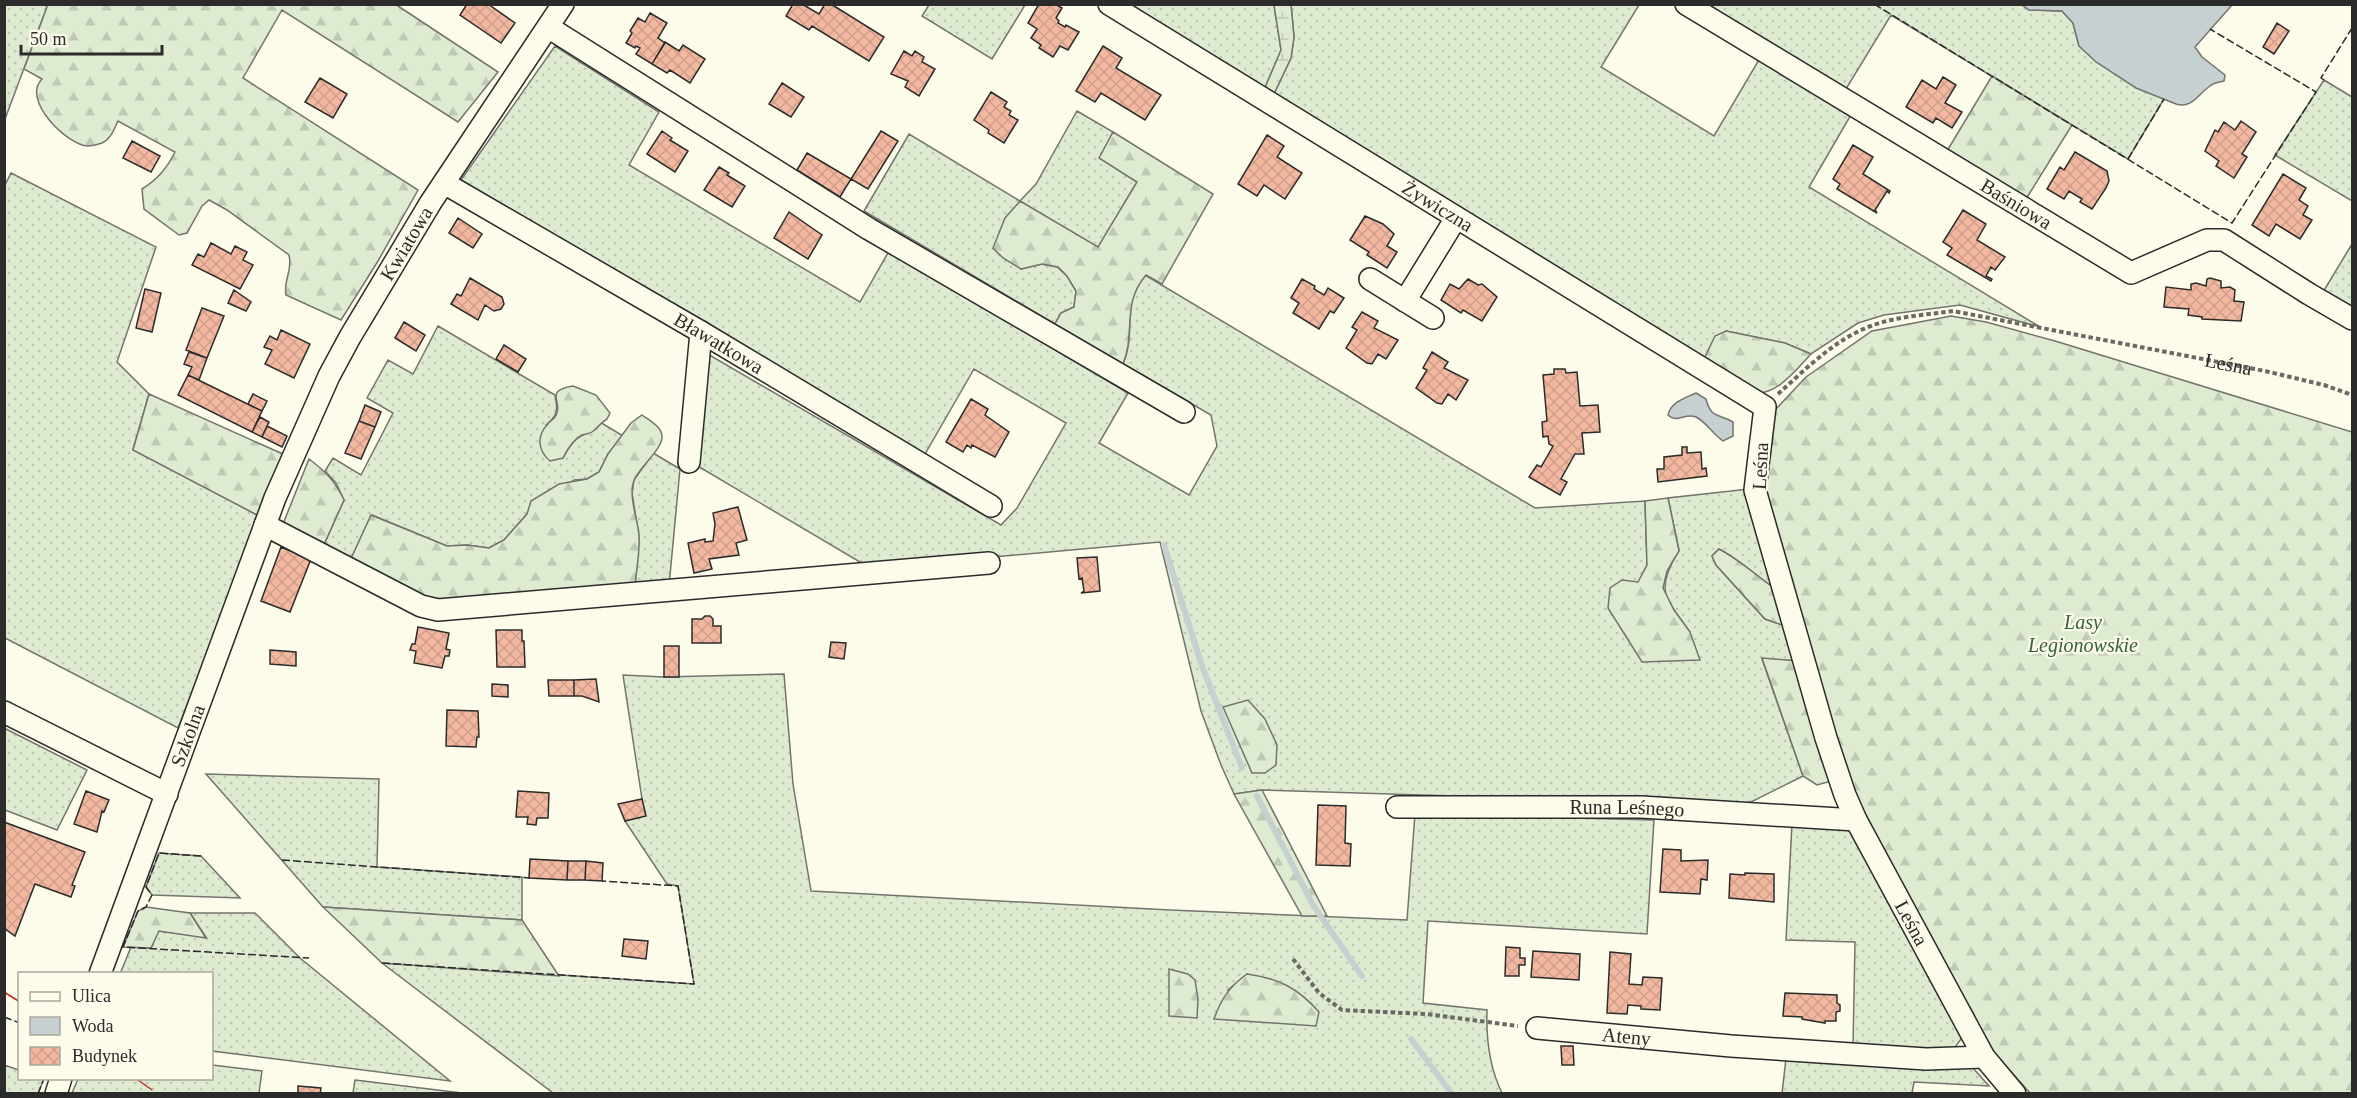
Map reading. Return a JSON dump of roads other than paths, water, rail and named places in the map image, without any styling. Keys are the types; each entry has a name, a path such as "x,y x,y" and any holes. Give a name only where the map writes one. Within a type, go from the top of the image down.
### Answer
{"street":[{"name":"Kwiatowa","path":"275,498 329,376 384,279 444,183 563,4"},
{"name":"Żywiczna","path":"1109,4 1765,407"},
{"name":"Baśniowa","path":"1686,4 2131,273 2207,240 2224,240 2352,320"},
{"path":"548,27 869,229 1184,412"},
{"name":"Bławatkowa","path":"444,183 701,332 991,506"},
{"path":"1405,301 1456,218"},
{"path":"1370,279 1433,318"},
{"path":"689,462 701,332"},
{"name":"Leśna","path":"1765,407 1755,490 1826,738 1845,795 1856,820 1984,1057 2015,1094"},
{"name":"Szkolna","path":"101,972 275,498"},
{"path":"266,525 421,606 438,610 989,563"},
{"path":"4,712 167,794"},
{"name":"Runa Leśnego","path":"1397,807 1641,807 1856,820"},
{"name":"Ateny","path":"1537,1028 1731,1046 1926,1059 1984,1057"}],"water":[{"path":"2022,5 2232,5 2195,47 2202,57 2225,75 2224,81 2211,85 2191,103 2176,104 2136,88 2096,62 2079,46 2073,23 2062,11 2029,10"},
{"path":"1696,393 1706,399 1713,413 1733,422 1733,436 1723,441 1696,417 1675,418 1668,415 1675,404"}],"waterway":[{"path":"1164,545 1202,666 1242,768"},
{"path":"1257,796 1313,905 1362,976"},
{"path":"1411,1039 1452,1094"}],"park label":[{"name":"Lasy Legionowskie","path":"2083,634"}]}
